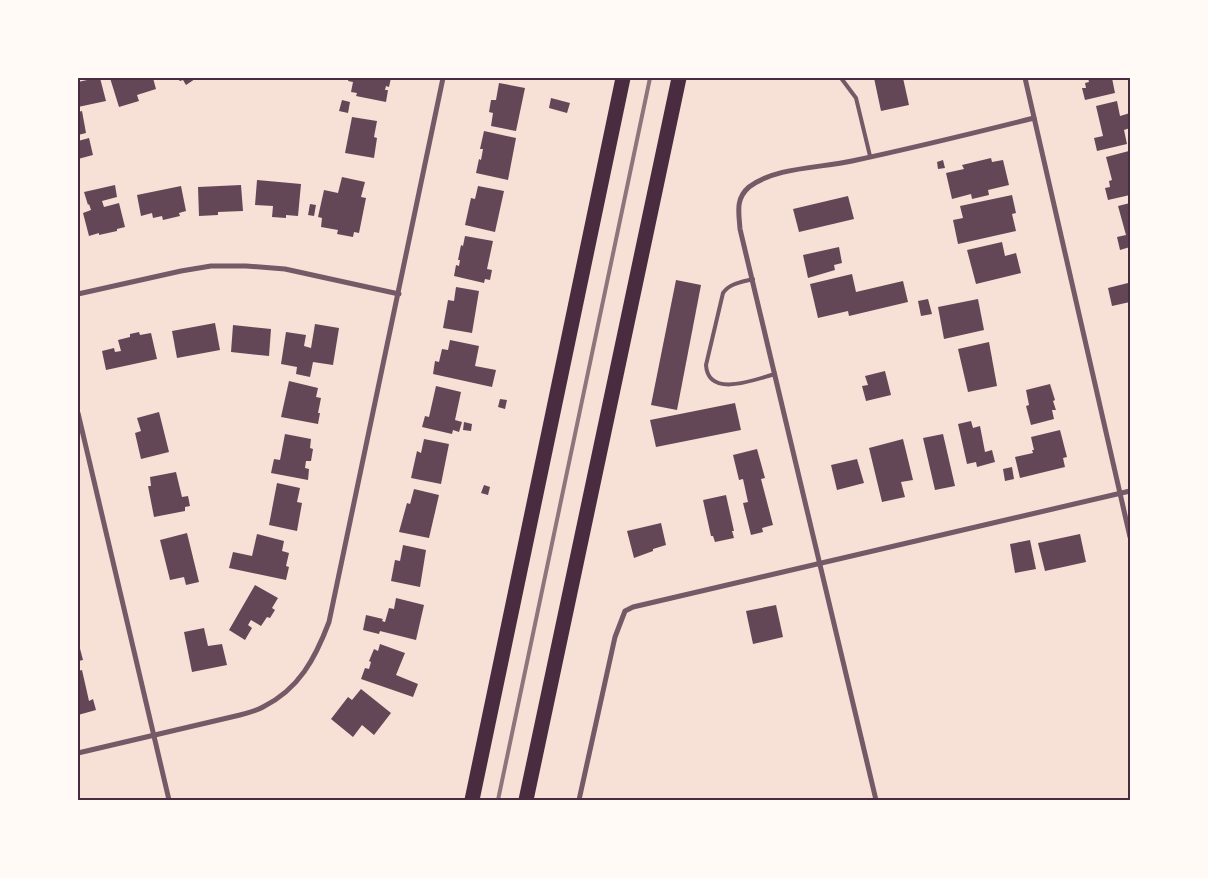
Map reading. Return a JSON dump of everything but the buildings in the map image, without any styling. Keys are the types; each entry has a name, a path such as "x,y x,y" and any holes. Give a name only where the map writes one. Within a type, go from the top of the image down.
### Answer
{"highway":[{"path":"472,800 623,78"},
{"path":"526,800 679,78"},
{"path":"530,783 536,800"}],"street":[{"path":"78,753 240,715 263,707 296,682 309,667 319,649 329,622 443,78"},
{"path":"1025,78 1130,537"},
{"path":"876,800 740,229 738,204 743,194 764,178 870,156 1034,118"},
{"path":"78,294 180,271 211,266 237,266 285,269 399,294"},
{"path":"78,413 169,800"},
{"path":"579,800 615,637 625,611 633,607 1130,491"}],"lane":[{"path":"841,78 856,98 870,156"},
{"path":"753,279 732,285 723,292 706,365 707,372 716,383 726,385 775,374"}],"railway":[{"path":"498,800 650,78"}]}
